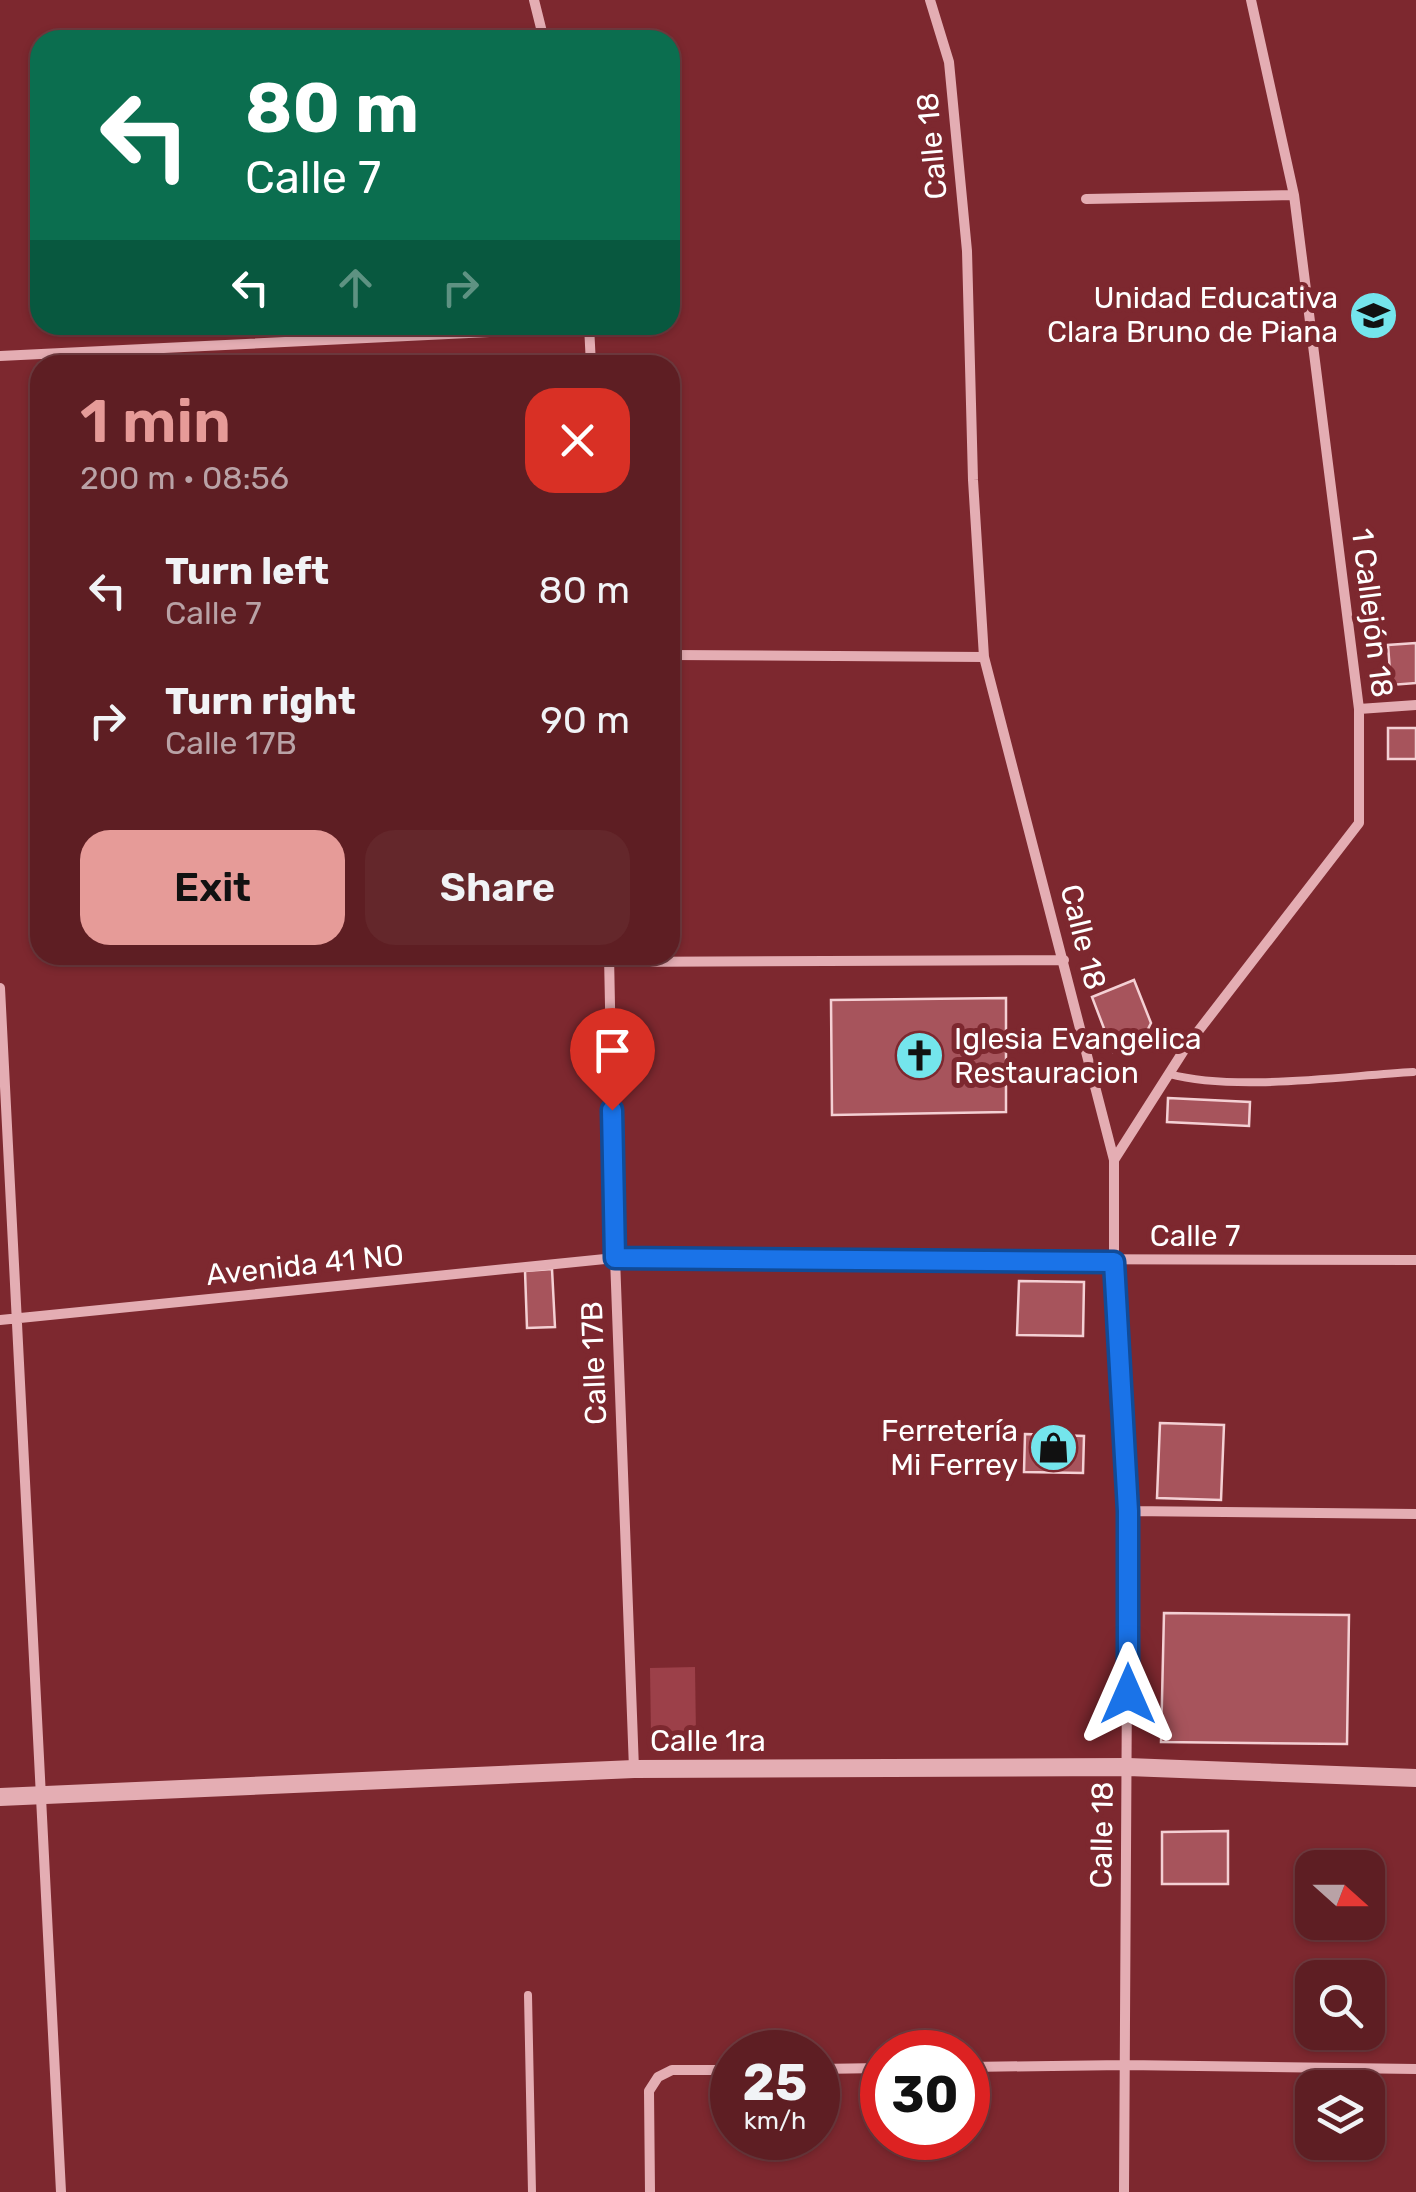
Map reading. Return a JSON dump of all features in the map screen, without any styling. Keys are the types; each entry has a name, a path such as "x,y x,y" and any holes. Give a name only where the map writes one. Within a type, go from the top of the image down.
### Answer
{"street":[{"path":"534,0 542,30"},
{"name":"Calle 18","path":"930,0 949,62 967,251 973,480 984,657 1114,1160 1114,1262 1128,1511 1124,2192"},
{"name":"1 Callejón 18","path":"1114,1160 1169,1074 1359,822 1359,709 1294,195 1251,0"},
{"path":"1086,199 1294,195"},
{"path":"0,356 412,335"},
{"path":"680,655 984,657"},
{"path":"1359,709 1416,705"},
{"path":"680,958 1064,960"},
{"name":"Calle 17B","path":"609,965 615,1258 634,1769"},
{"path":"0,988 60,2192"},
{"name":"Calle 7","path":"615,1258 1416,1260"},
{"name":"Avenida 41 NO","path":"0,1320 615,1258"},
{"path":"1128,1511 1416,1514"},
{"name":"Calle 1ra","path":"0,1797 634,1769 1128,1767 1416,1778"},
{"path":"990,2067 1416,2069"},
{"path":"650,2192 649,2091 658,2077 672,2070 710,2070"}],"lane":[{"path":"1169,1074 1196,1081 1228,1082 1414,1072"},
{"path":"528,1996 532,2192"}],"shaded area":[{"path":"695,1667 696,1736 651,1736 650,1668"}],"building":[{"path":"1416,643 1416,683 1391,685 1388,645"},
{"path":"1388,728 1416,728 1416,759 1388,759"},
{"path":"1134,980 1151,1023 1142,1041 1113,1052 1092,997"},
{"name":"Iglesia Evangelica Restauracion","path":"1006,998 1006,1112 832,1115 831,1000"},
{"path":"1168,1098 1250,1102 1249,1126 1167,1122"},
{"path":"552,1269 555,1327 527,1328 525,1271"},
{"path":"1019,1281 1084,1282 1083,1336 1017,1335"},
{"path":"1160,1423 1224,1425 1221,1500 1157,1498"},
{"path":"1025,1434 1084,1436 1083,1473 1024,1472"},
{"path":"1164,1613 1349,1615 1347,1744 1161,1742"},
{"path":"1228,1831 1228,1884 1162,1884 1162,1832"}],"place":[{"name":"Unidad Educativa Clara Bruno de Piana","path":"1373,315"},
{"name":"Iglesia Evangelica Restauracion","path":"919,1056"},
{"name":"Ferretería Mi Ferrey","path":"1053,1448"}],"route":[{"path":"612,1110 615,1258 1114,1262 1128,1511 1128,1694"}]}
